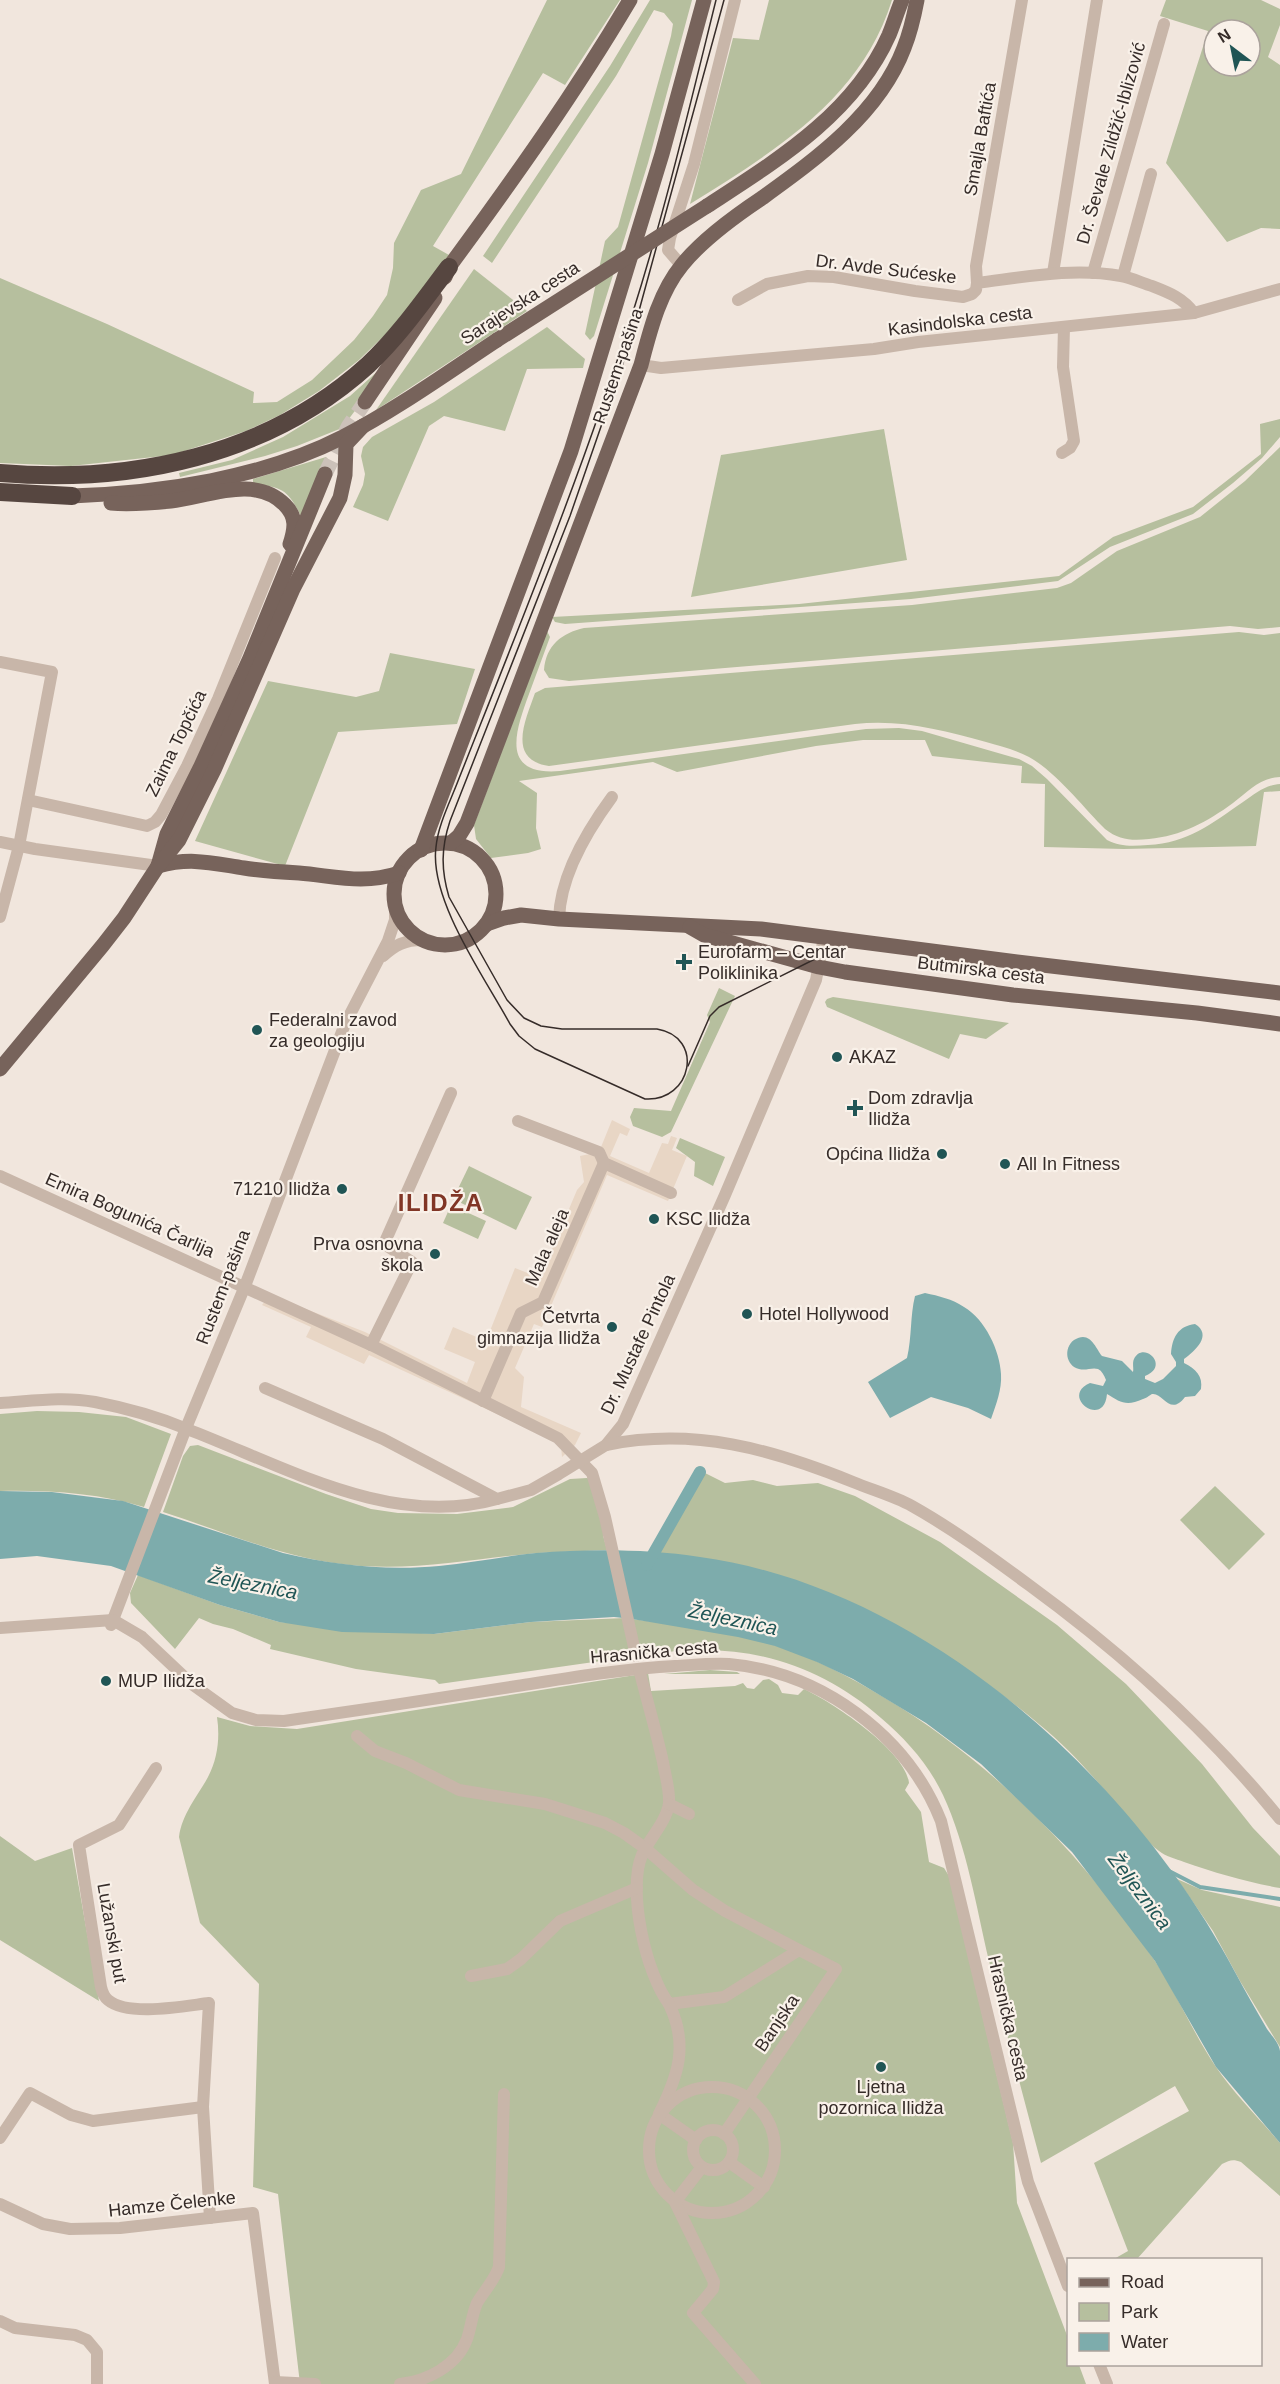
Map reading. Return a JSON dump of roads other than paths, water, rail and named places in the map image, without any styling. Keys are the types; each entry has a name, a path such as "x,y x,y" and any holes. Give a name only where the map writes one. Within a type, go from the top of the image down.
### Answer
{"highway":[{"path":"0,473 35,476 108,474 178,463 271,431 324,399 369,363 418,308 449,267"},
{"path":"0,492 72,496"}],"main road":[{"path":"365,402 427,310 449,267 542,139 597,56 630,0"},
{"name":"Rustem-pašina","path":"421,850 568,460 662,154 704,0"},
{"name":"Sarajevska cesta","path":"72,496 110,495 231,476 323,446 363,426 778,160 813,133 838,108 875,59 888,36 902,0"},
{"name":"Rustem-pašina","path":"451,843 459,836 467,823 641,365 661,302 681,265 733,218 832,145 865,111 895,68 904,49 917,0"},
{"path":"0,1069 124,918 182,834 214,770 293,589 340,498 345,475 346,444 363,426"},
{"path":"158,866 166,834 201,766 250,658 325,474"},
{"path":"72,496 116,503 171,501 237,489 268,494 279,499 294,518 294,530 259,621 250,658"},
{"path":"467,823 468,833 476,853"},
{"path":"182,834 185,845 200,860"},
{"path":"359,880 387,893 395,903 401,920 410,932 422,940 443,945 454,945 472,938 487,924 493,913 496,887 493,874 486,862 476,853 451,843 436,844 421,850 404,864 396,882 395,903"},
{"path":"158,866 178,860 200,860 241,868 359,880 380,879 399,873"},
{"path":"158,866 174,870 223,872 241,868"},
{"path":"496,887 505,902 521,915"},
{"name":"Butmirska cesta","path":"487,924 521,915 559,920 761,929 1280,993"},
{"name":"Butmirska cesta","path":"684,924 704,935 819,967 1013,995 1197,1013 1280,1024"}],"street":[{"path":"681,265 668,250 670,238 694,164 735,0"},
{"name":"Smajla Baftića","path":"977,283 976,266 1022,0"},
{"path":"1053,273 1097,0"},
{"name":"Dr. Ševale Zildžić-Iblizović","path":"1093,273 1164,24"},
{"path":"1124,276 1151,174"},
{"name":"Dr. Avde Sućeske","path":"738,300 767,284 808,276 834,277 963,297 972,294 976,290 977,283 1053,273 1093,273 1124,276 1173,294 1185,302 1194,314"},
{"name":"Kasindolska cesta","path":"641,365 661,368 851,351 1194,314 1280,289"},
{"path":"1062,453 1070,448 1074,441 1063,367 1064,327"},
{"name":"Zaima Topčića","path":"28,800 147,826 155,822 171,797 218,699 275,558"},
{"path":"0,662 52,672 19,846 0,918"},
{"path":"559,920 560,901 566,877 593,825 612,796"},
{"path":"0,842 158,866"},
{"name":"Rustem-pašina","path":"112,1623 124,1587 245,1286 345,1024 388,941 395,920 395,903"},
{"name":"Dr. Mustafe Pintola","path":"0,1403 69,1398 96,1402 363,1496 417,1506 467,1506 531,1490 606,1445 624,1424 725,1195 816,980 824,937"},
{"name":"Rustem-pašina","path":"375,963 394,946 410,940 422,940"},
{"path":"371,1345 412,1262 384,1244 451,1093"},
{"path":"518,1121 599,1152 604,1163 671,1192"},
{"name":"Mala aleja","path":"483,1401 521,1313 543,1302 604,1163"},
{"name":"Emira Bogunića Čarlija","path":"0,1176 245,1286"},
{"path":"245,1286 371,1345 558,1438 592,1473 656,1730 669,1804 645,1848 638,1869 637,1888 645,1954 659,1991 669,2004 675,2020 679,2061 675,2082 651,2132 648,2150 652,2172 662,2189 675,2202 714,2283 713,2289 693,2313 754,2384"},
{"path":"265,1388 383,1439 497,1499"},
{"path":"606,1445 639,1438 683,1437 757,1449 807,1463 911,1505 1004,1567 1070,1615 1121,1657 1168,1698 1230,1761 1280,1819"},
{"path":"0,1628 90,1622 112,1623"},
{"name":"Hrasnička cesta","path":"112,1623 142,1637 201,1691 232,1713 256,1720 295,1719 638,1662 730,1664 783,1675 816,1688 852,1709 873,1725 912,1767 935,1806 941,1821 1028,2182 1067,2283"},
{"path":"357,1736 375,1751 406,1763 452,1788 545,1804 578,1814 624,1833 645,1848 693,1890 717,1906 799,1950 724,1997 669,2004"},
{"name":"Lužanski put","path":"156,1768 119,1825 79,1845 101,1987 108,2000 125,2007 153,2010 208,2003 203,2107 210,2218"},
{"path":"669,1804 689,1814"},
{"path":"471,1976 507,1969 521,1959 560,1921 637,1888"},
{"name":"Banjska","path":"724,2134 836,1969 799,1950"},
{"path":"659,2114 678,2096 698,2088 713,2086 731,2089 749,2098 761,2109 770,2123 775,2140 774,2163 764,2187 750,2201 726,2212 713,2213 694,2211 675,2202"},
{"path":"0,2138 30,2093 71,2115 93,2121 203,2107"},
{"path":"400,2384 426,2378 443,2369 458,2355 467,2341 476,2305 499,2268 504,2094"},
{"path":"659,2114 696,2140"},
{"path":"712,2131 724,2134 729,2139 733,2150 729,2162 713,2170 702,2167 694,2157 696,2140 700,2135 712,2131"},
{"path":"729,2162 764,2187"},
{"path":"675,2202 702,2167"},
{"name":"Hamze Čelenke","path":"0,2204 43,2224 70,2229 111,2229 253,2213 275,2383"},
{"path":"0,2321 15,2328 75,2335 87,2340 97,2352 97,2384"},
{"path":"1100,2366 1107,2384"},
{"path":"275,2383 315,2384"}],"water":[{"path":"925,1293 950,1300 972,1312 990,1336 998,1356 1001,1374 1000,1391 991,1419 968,1408 931,1397 890,1418 868,1382 907,1358 915,1296"},
{"path":"1195,1324 1200,1328 1202,1338 1193,1352 1184,1359 1184,1363 1195,1370 1200,1377 1201,1389 1195,1396 1185,1397 1175,1405 1156,1394 1128,1403 1107,1394 1104,1404 1099,1409 1092,1410 1081,1402 1079,1395 1082,1389 1090,1383 1103,1386 1106,1380 1098,1369 1082,1369 1071,1364 1067,1352 1074,1340 1080,1337 1088,1338 1102,1356 1122,1361 1133,1372 1133,1361 1138,1354 1148,1353 1153,1357 1156,1366 1145,1376 1145,1379 1155,1383 1163,1379 1176,1366 1171,1354 1177,1334 1184,1327"},
{"name":"Željeznica","path":"0,1491 52,1492 123,1501 283,1553 360,1566 399,1568 439,1566 524,1554 577,1551 618,1550 680,1554 783,1576 864,1608 941,1651 1013,1703 1080,1763 1139,1829 1192,1899 1278,2045 1280,2051 1280,2143 1216,2067 1155,1961 1072,1852 981,1764 926,1723 853,1679 775,1646 738,1637 614,1617 531,1622 434,1634 342,1632 279,1622 220,1605 111,1566 37,1556 0,1559"}],"waterway":[{"path":"647,1565 700,1472"},
{"path":"1169,1871 1200,1887 1280,1899"}],"tunnel":[{"path":"325,474 348,427 365,402"}],"tram line":[{"path":"716,0 677,158 613,374 549,550 439,830 436,847 436,868 441,891 450,914 474,962 519,1036 535,1049 645,1099 661,1097 673,1090 682,1080 687,1068 687,1055 682,1044 672,1034 657,1029 562,1029 541,1026 524,1018 507,1000 449,897 443,868 444,850 450,821 570,516 631,340 724,0"},
{"path":"688,1066 710,1016 719,1007 817,958 838,959"}],"place":[{"name":"Eurofarm – Centar Poliklinika","path":"684,962"},
{"name":"Federalni zavod za geologiju","path":"257,1030"},
{"name":"AKAZ","path":"837,1057"},
{"name":"Dom zdravlja Ilidža","path":"855,1108"},
{"name":"Općina Ilidža","path":"942,1154"},
{"name":"All In Fitness","path":"1005,1164"},
{"name":"71210 Ilidža","path":"342,1189"},
{"name":"KSC Ilidža","path":"654,1219"},
{"name":"Prva osnovna škola","path":"435,1254"},
{"name":"Hotel Hollywood","path":"747,1314"},
{"name":"Četvrta gimnazija Ilidža","path":"612,1327"},
{"name":"MUP Ilidža","path":"106,1681"},
{"name":"Ljetna pozornica Ilidža","path":"881,2067"}],"district":[{"name":"ILIDŽA","path":"441,1202"}]}
